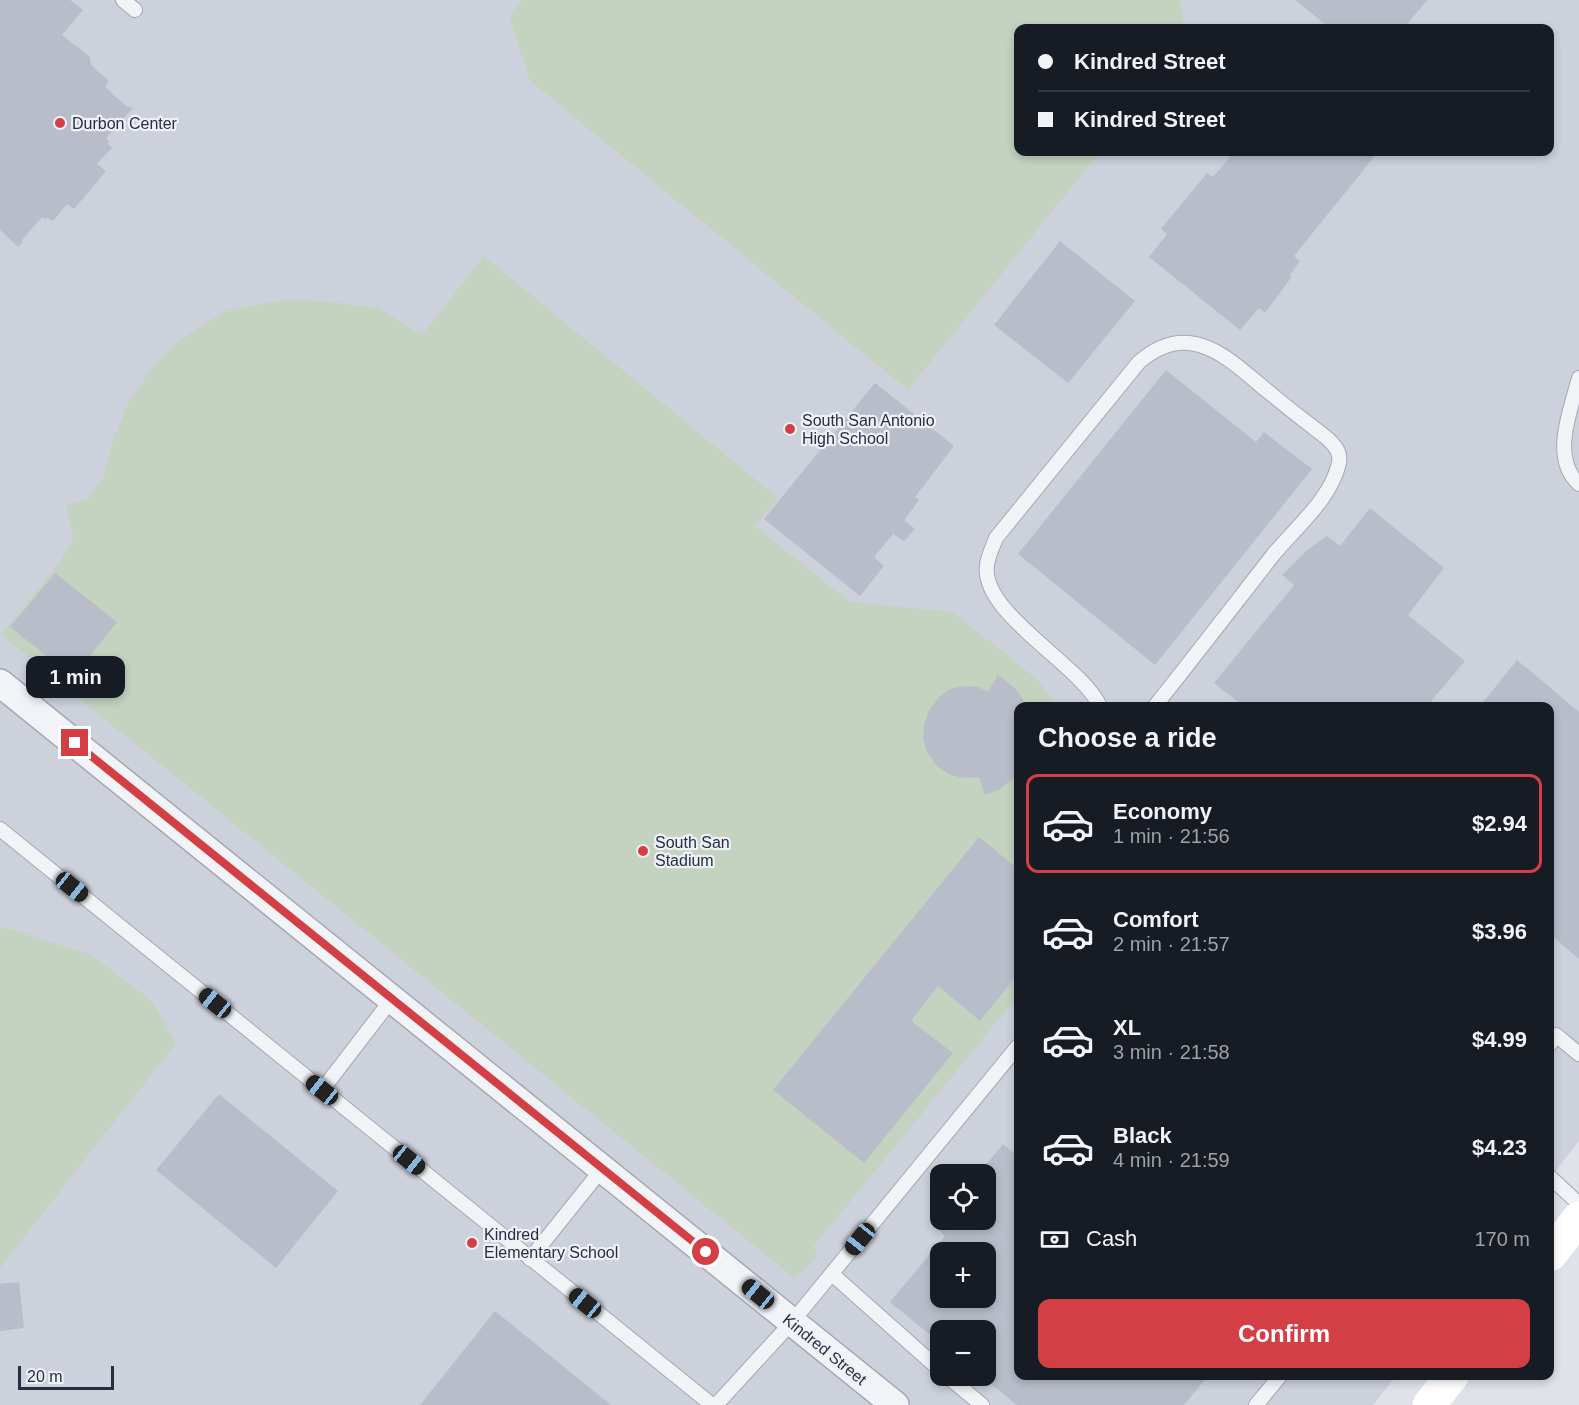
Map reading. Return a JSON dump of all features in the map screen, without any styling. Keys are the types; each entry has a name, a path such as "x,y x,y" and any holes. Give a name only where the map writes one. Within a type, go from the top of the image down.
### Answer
{"street":[{"name":"Kindred Street","path":"0,682 895,1405"},
{"path":"1554,1250 1579,1218"},
{"path":"1429,1405 1449,1380"}],"lane":[{"path":"123,0 135,10"},
{"path":"1098,702 1070,671 1004,609 992,593 987,566 996,538 1138,362 1152,351 1168,345 1187,343 1205,346 1226,358 1328,439 1337,449 1340,459 1326,493 1275,553 1158,702"},
{"path":"1579,378 1564,438 1565,458 1579,484"},
{"path":"0,829 712,1405"},
{"path":"322,1090 392,999"},
{"path":"1554,1038 1556,1035 1579,1054"},
{"path":"716,1405 792,1322 1014,1051"},
{"path":"530,1259 602,1169"},
{"path":"1554,1181 1579,1204"},
{"path":"832,1274 930,1361"},
{"path":"1256,1405 1277,1380"},
{"path":"959,1386 982,1405"}],"shaded area":[{"name":"South San Antonio High School","path":"0,0 1579,0 1579,1141 1554,1173 1554,702 1014,702 1014,1380 1393,1380 1373,1405 0,1405"}],"green space":[{"path":"522,0 1180,0 1183,24 1014,24 1014,156 1097,156 908,390 530,81 509,16"},
{"name":"South San Stadium","path":"484,256 778,498 755,526 850,602 952,612 1040,682 1054,702 1014,702 1014,1001 813,1247 817,1256 803,1272 793,1277 1,635 59,563 73,538 66,505 88,499 104,476 112,442 129,402 153,367 180,340 224,312 289,300 332,302 378,308 422,335"},
{"path":"0,928 7,928 91,955 152,1001 176,1043 0,1268"}],"building":[{"name":"Durbon Center","path":"0,0 70,0 83,10 62,35 90,57 91,65 109,81 105,87 126,106 133,108 106,138 112,148 97,164 106,171 74,209 67,204 53,221 42,217 18,247 0,230"},
{"path":"1295,0 1427,0 1407,24 1325,24"},
{"path":"1231,156 1375,156 1294,256 1300,261 1290,275 1291,278 1265,313 1259,308 1240,330 1149,257 1167,234 1161,229 1207,173 1213,177"},
{"path":"1060,241 1135,301 1068,383 994,325"},
{"path":"1166,370 1256,442 1264,432 1312,469 1155,665 1018,554"},
{"path":"875,383 954,446 915,497 919,500 904,520 915,529 904,541 893,534 874,557 884,566 860,596 764,519"},
{"path":"1370,508 1444,568 1408,615 1465,661 1430,702 1238,702 1214,683 1294,585 1282,575 1307,550 1327,536 1340,546"},
{"path":"55,573 117,622 73,677 10,627"},
{"path":"1517,660 1579,712 1579,959 1554,937 1554,702 1483,702"},
{"path":"998,675 1016,689 1024,702 1014,702 1014,778 1000,789 985,795 979,777 963,778 948,774 937,766 927,752 923,738 924,725 929,711 940,696 950,689 963,686 978,687 988,692"},
{"path":"979,837 1014,866 1014,979 980,1021 938,986 911,1021 953,1053 864,1163 773,1090"},
{"path":"219,1094 338,1191 276,1268 156,1170"},
{"path":"1003,1144 1014,1153 1014,1380 1205,1380 1184,1405 1017,1405 993,1386 996,1386 996,1320 930,1320 930,1335 890,1302 930,1254 930,1308 996,1308 996,1242 940,1242 945,1236 939,1230 996,1230 996,1164 986,1164"},
{"path":"19,1282 24,1328 0,1331 0,1284"},
{"path":"495,1311 611,1405 420,1405"}],"place":[{"name":"Durbon Center","path":"60,123"},
{"name":"South San Antonio High School","path":"790,429"},
{"name":"South San Stadium","path":"643,851"},
{"name":"Kindred Elementary School","path":"472,1243"}],"route":[{"path":"75,743 706,1252"}]}
